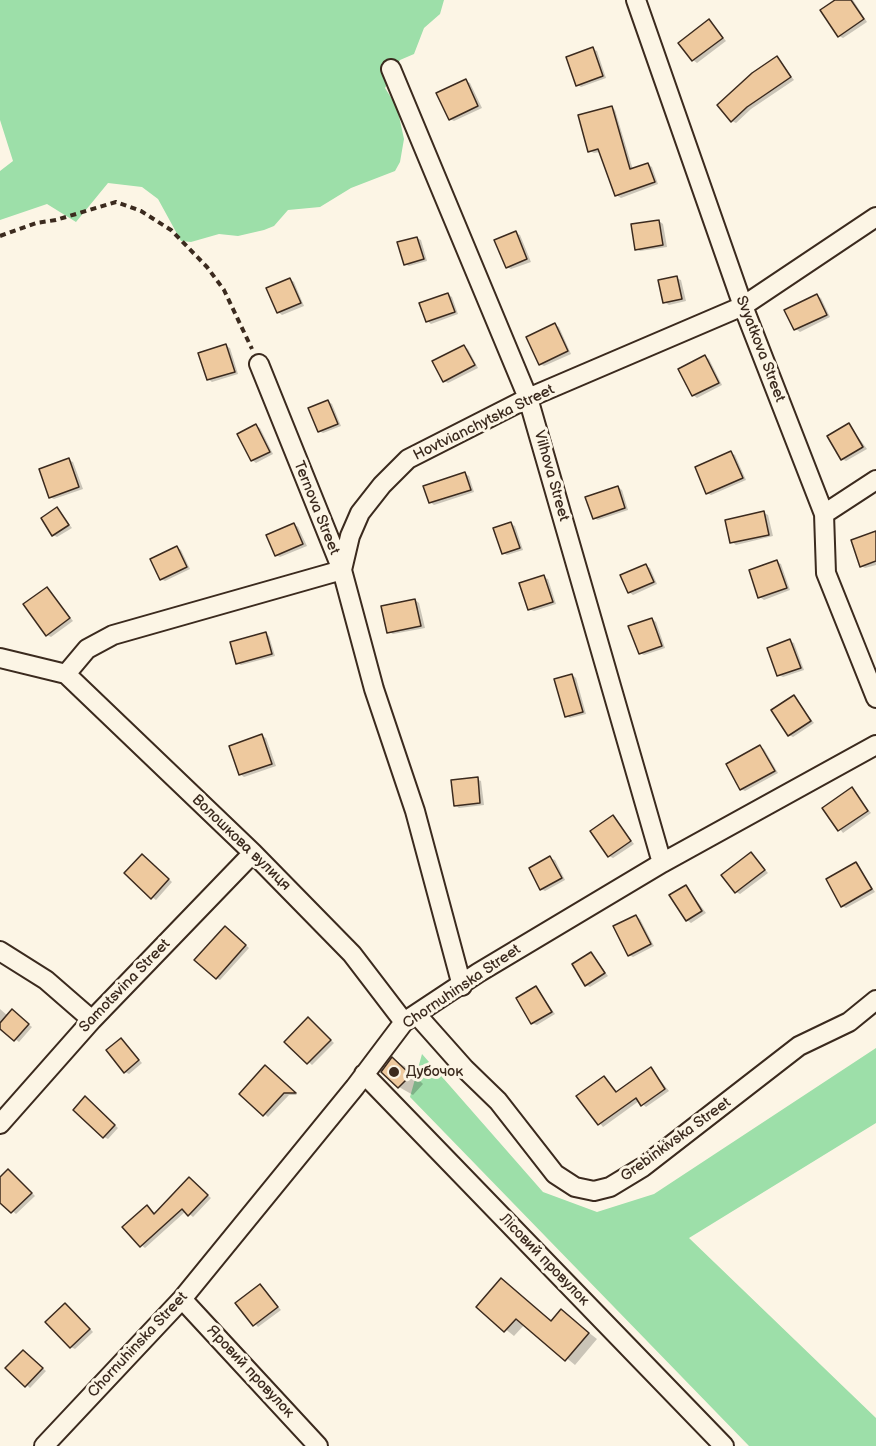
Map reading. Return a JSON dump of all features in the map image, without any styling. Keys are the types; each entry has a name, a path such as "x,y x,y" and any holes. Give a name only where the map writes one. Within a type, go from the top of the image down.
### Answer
{"street":[{"name":"Svyatkova Street","path":"636,0 743,306 824,514 826,573 876,698"},
{"name":"Vilhova Street","path":"392,69 528,398 662,863"},
{"name":"Hovtvianchytska Street","path":"342,570 350,536 360,513 382,484 408,459 528,398 743,306 876,217"},
{"name":"Ternova Street","path":"259,364 342,570 374,689 415,811 462,986"},
{"path":"824,514 876,480"},
{"path":"0,658 66,674 87,649 113,635 342,570"},
{"name":"Волошкова вулиця","path":"66,674 253,853 352,954 410,1018"},
{"name":"Chornuhinska Street","path":"44,1446 182,1299 410,1018 662,863 876,745"},
{"name":"Samotsvina Street","path":"0,1124 92,1020 253,853"},
{"path":"0,951 46,980 92,1020"},
{"name":"Grebinkivska Street","path":"410,1018 498,1101 555,1174 575,1187 594,1191 610,1187 642,1167 799,1046 849,1022 876,1000"},
{"name":"Лісовий провулок","path":"364,1074 724,1446"},
{"name":"Яровий провулок","path":"182,1299 318,1446"}],"path":[{"path":"0,236 36,223 56,220 116,202 141,211 171,230 207,267 224,290 259,364"}],"green space":[{"path":"0,0 444,0 440,14 424,28 414,54 400,60 385,88 397,107 404,139 400,162 395,171 351,188 320,207 288,210 274,226 264,230 238,236 219,234 191,242 181,241 158,199 142,187 108,183 76,222 47,204 0,220 0,171 13,161 0,120"},
{"path":"876,1048 876,1123 689,1238 876,1418 876,1446 749,1446 410,1097 422,1054 543,1192 597,1212 654,1194"}],"building":[{"path":"835,0 851,0 864,19 838,37 820,10"},
{"path":"709,19 723,38 692,61 678,43"},
{"path":"593,47 603,76 576,86 566,57"},
{"path":"777,56 791,77 747,107 731,122 717,105 752,73"},
{"path":"466,79 478,106 449,120 436,93"},
{"path":"612,106 630,169 648,163 655,182 615,196 598,149 588,152 578,115"},
{"path":"659,220 663,245 635,250 631,224"},
{"path":"516,231 527,259 506,268 494,240"},
{"path":"417,237 424,259 404,265 397,242"},
{"path":"677,276 682,299 663,303 658,280"},
{"path":"290,278 301,303 277,313 266,288"},
{"path":"448,293 455,312 426,322 419,303"},
{"path":"817,294 827,315 794,330 784,310"},
{"path":"555,323 568,351 539,365 526,337"},
{"path":"226,344 235,372 207,380 198,353"},
{"path":"464,345 475,365 443,382 432,361"},
{"path":"705,355 719,383 692,396 678,369"},
{"path":"328,400 338,424 318,432 308,408"},
{"path":"849,423 863,447 841,460 827,436"},
{"path":"256,424 270,452 251,461 237,434"},
{"path":"731,451 743,478 706,494 695,467"},
{"path":"69,458 79,487 49,498 39,469"},
{"path":"465,472 471,490 429,503 423,486"},
{"path":"618,486 625,508 593,519 585,497"},
{"path":"57,507 69,525 52,536 41,518"},
{"path":"764,511 769,535 730,543 725,520"},
{"path":"511,522 520,548 502,554 493,528"},
{"path":"294,523 303,544 275,556 266,535"},
{"path":"876,531 876,561 860,567 851,540"},
{"path":"177,546 187,567 160,580 150,559"},
{"path":"777,560 787,588 758,598 749,570"},
{"path":"646,564 654,582 628,593 620,575"},
{"path":"544,575 553,602 528,610 519,583"},
{"path":"47,587 70,618 46,636 23,604"},
{"path":"415,599 421,626 387,633 381,606"},
{"path":"652,618 662,646 639,654 628,626"},
{"path":"266,632 272,654 236,664 230,642"},
{"path":"790,639 801,668 777,676 767,648"},
{"path":"572,674 583,712 565,717 554,679"},
{"path":"794,695 811,721 788,736 771,710"},
{"path":"262,734 272,764 239,775 229,746"},
{"path":"760,745 775,771 740,790 726,764"},
{"path":"478,777 480,803 454,806 451,780"},
{"path":"852,787 868,811 838,831 822,808"},
{"path":"613,815 631,841 608,857 590,831"},
{"path":"751,852 765,870 735,893 721,875"},
{"path":"142,854 169,879 151,899 124,873"},
{"path":"550,856 562,878 540,890 529,868"},
{"path":"856,862 872,889 841,907 826,879"},
{"path":"686,885 702,911 686,921 669,895"},
{"path":"636,915 651,944 628,956 613,926"},
{"path":"225,926 246,945 216,979 194,960"},
{"path":"591,952 605,973 585,986 572,964"},
{"path":"536,986 552,1012 531,1024 516,998"},
{"path":"12,1009 29,1024 14,1041 0,1029 0,1023"},
{"path":"308,1017 331,1040 307,1064 284,1042"},
{"path":"121,1038 139,1060 124,1073 106,1050"},
{"name":"Дубочок","path":"392,1057 411,1075 398,1088 381,1072"},
{"path":"265,1065 296,1093 284,1093 263,1116 239,1094"},
{"path":"651,1067 665,1089 641,1106 636,1098 598,1125 576,1096 604,1076 616,1092"},
{"path":"85,1096 115,1125 103,1138 73,1110"},
{"path":"8,1169 32,1193 11,1213 0,1203 0,1177"},
{"path":"189,1177 208,1195 188,1216 182,1209 140,1247 122,1227 147,1205 154,1214"},
{"path":"501,1278 551,1321 561,1309 589,1333 565,1361 516,1319 504,1332 476,1307"},
{"path":"260,1284 278,1307 253,1326 235,1303"},
{"path":"65,1303 90,1329 70,1348 45,1322"},
{"path":"23,1350 43,1368 25,1387 5,1368"}],"place":[{"name":"Дубочок","path":"394,1072"}]}
